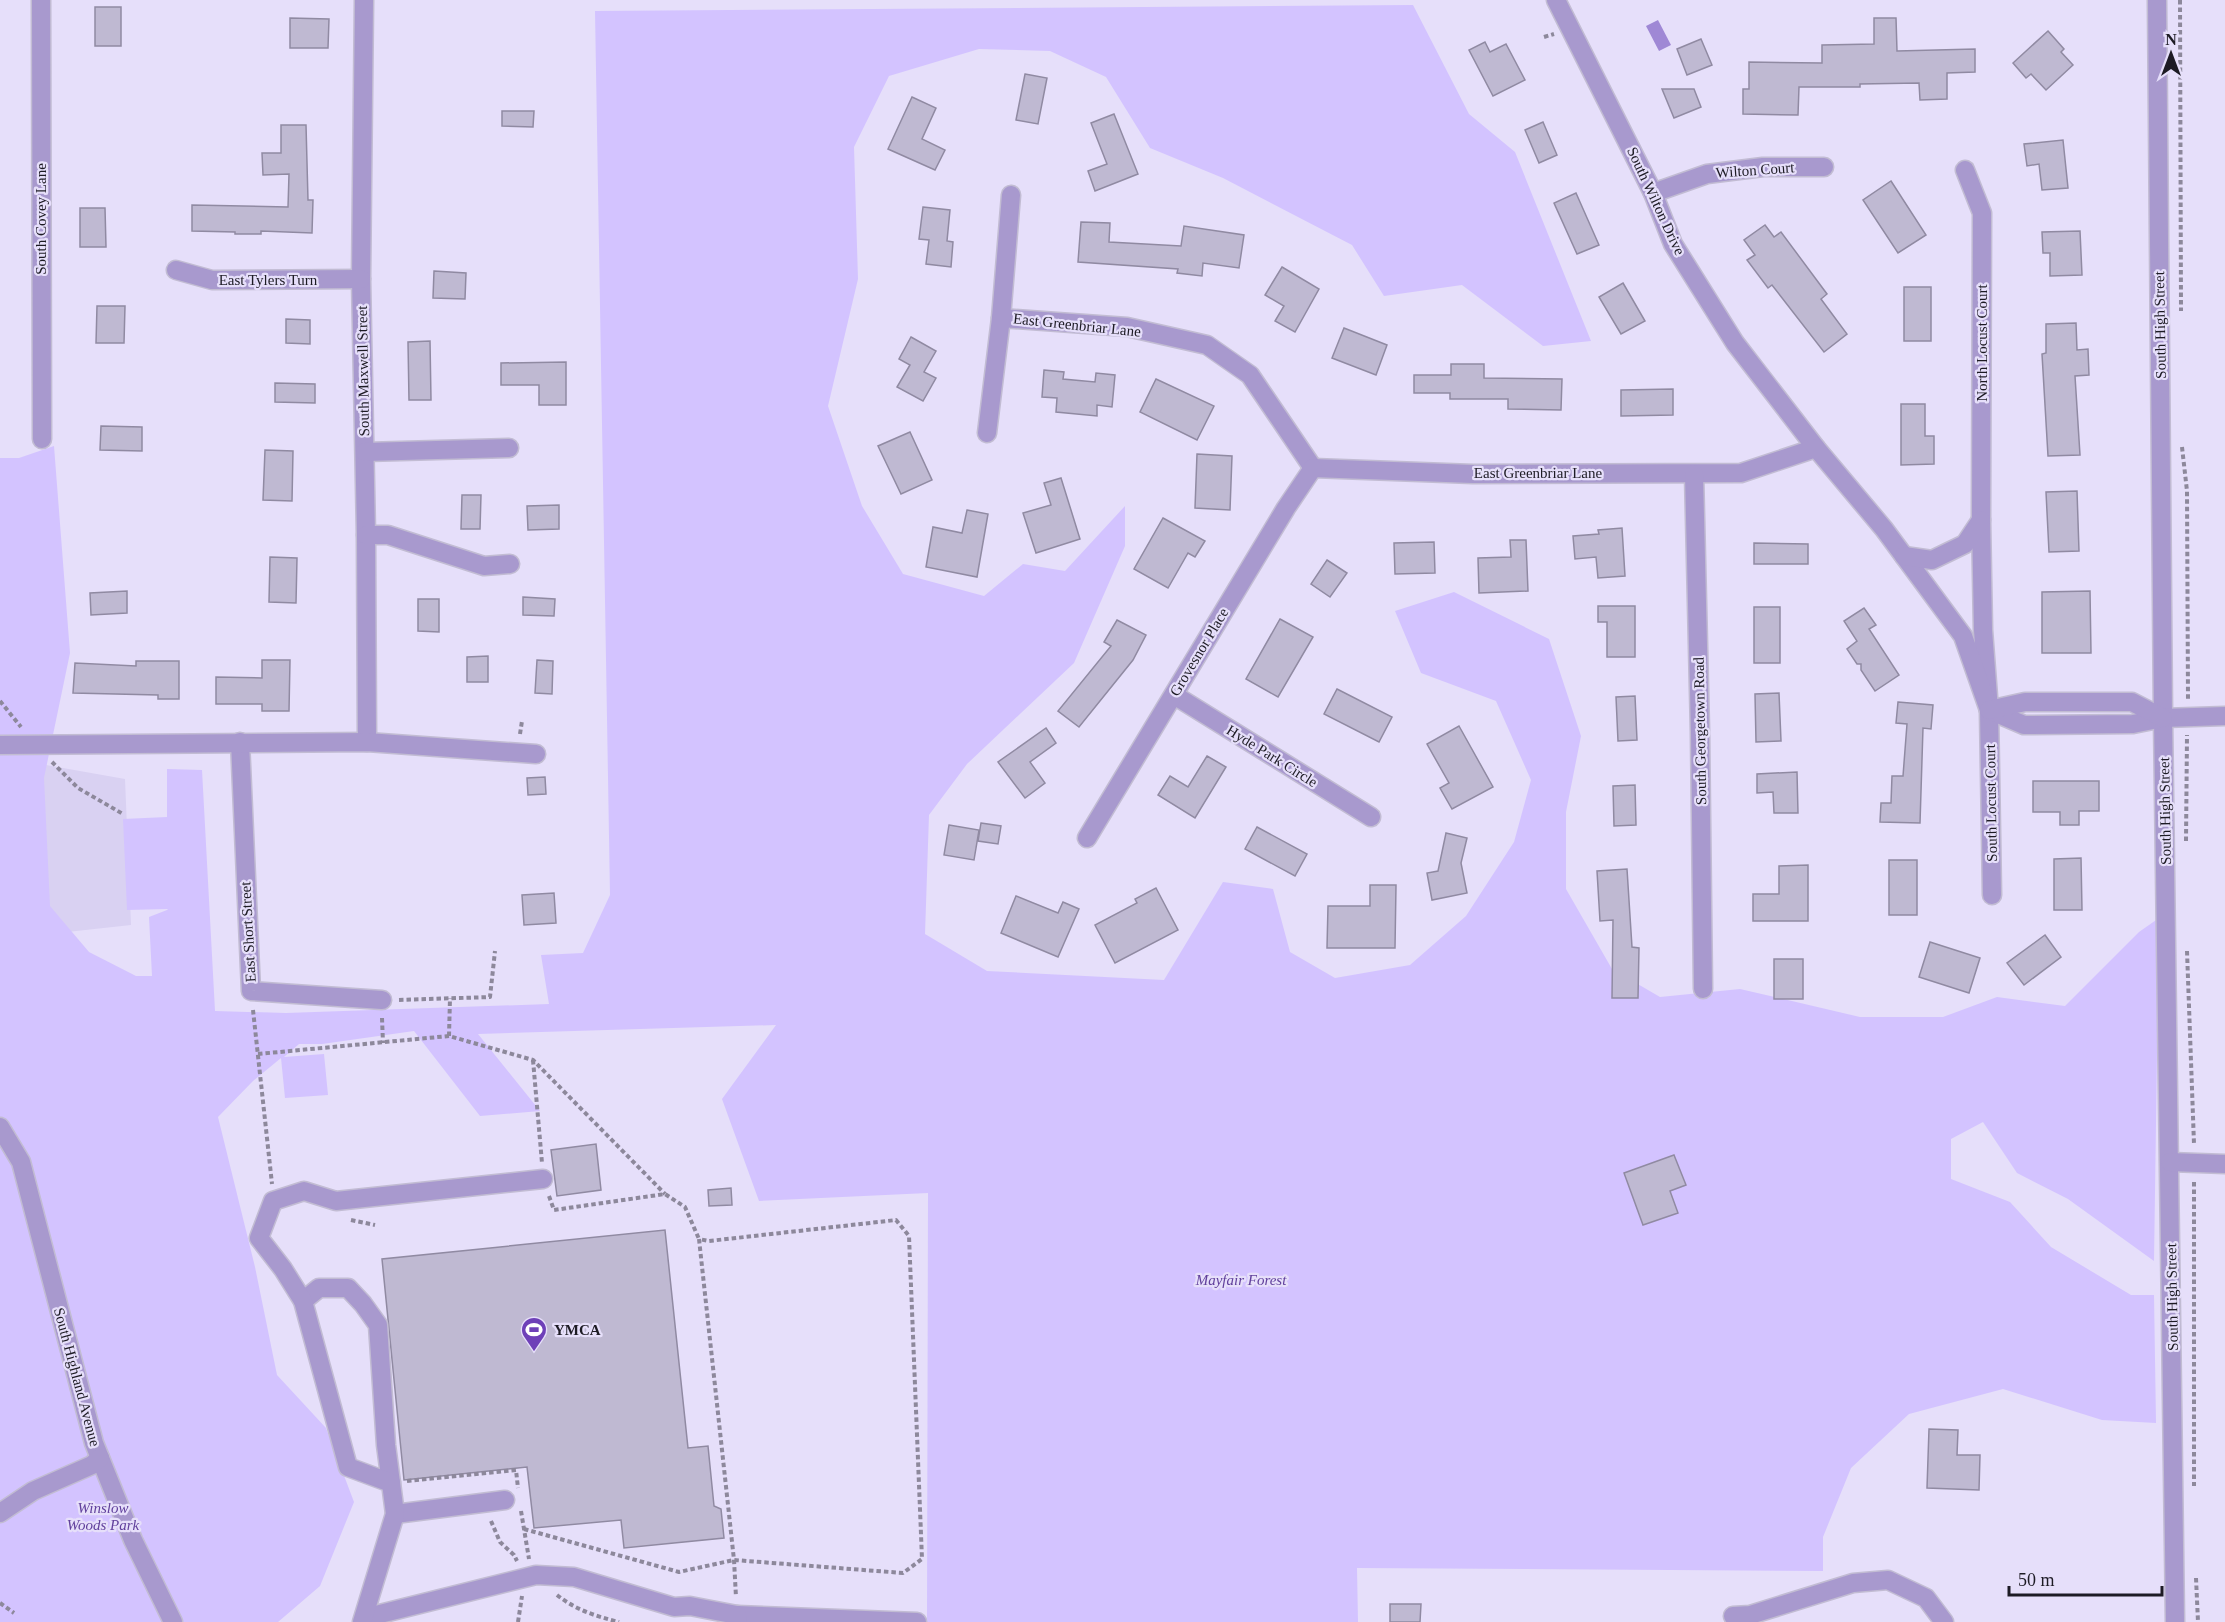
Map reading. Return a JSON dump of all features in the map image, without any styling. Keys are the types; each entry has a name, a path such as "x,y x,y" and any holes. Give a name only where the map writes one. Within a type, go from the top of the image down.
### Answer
{"street":[{"name":"South Covey Lane","path":"41,0 42,439"},
{"name":"South Maxwell Street","path":"364,0 361,279 367,742"},
{"name":"South Wilton Drive","path":"1556,0 1653,193 1673,243 1735,343 1816,448"},
{"name":"South High Street","path":"2157,0 2163,718 2175,1622"},
{"name":"Wilton Court","path":"1653,193 1707,174 1763,167 1824,167"},
{"name":"North Locust Court","path":"1965,170 1982,213 1980,520 1983,630 1989,710"},
{"path":"987,433 1001,318 1011,195"},
{"name":"East Tylers Turn","path":"176,270 212,280 361,279"},
{"name":"East Greenbriar Lane","path":"1001,318 1128,327 1208,345 1250,375 1314,468 1473,474 1694,474 1741,472 1816,448"},
{"path":"364,452 509,448"},
{"path":"1816,448 1904,556 1963,636 1989,710 2024,725 2133,724 2163,718 2225,716"},
{"name":"Grovesnor Place","path":"1087,838 1286,508 1314,468"},
{"name":"South Georgetown Road","path":"1694,474 1703,989"},
{"path":"1904,556 1932,560 1965,544 1980,520"},
{"path":"366,535 388,535 484,566 510,564"},
{"name":"Hyde Park Circle","path":"1174,695 1371,817"},
{"name":"South Locust Court","path":"1989,710 1992,895"},
{"name":"East Short Street","path":"240,742 251,991 382,1000"},
{"path":"0,745 367,742 536,754"},
{"name":"South Highland Avenue","path":"0,1127 21,1162 100,1458 133,1540 173,1622"},
{"path":"2170,1162 2225,1164"},
{"path":"391,1483 348,1467 303,1301 284,1269 259,1238 273,1202 304,1191 336,1202 543,1179"},
{"path":"303,1301 319,1288 348,1288 378,1325 395,1514 363,1620"},
{"path":"0,1514 33,1491 92,1465 100,1458"},
{"path":"395,1514 505,1500"},
{"path":"363,1620 536,1575 574,1577 674,1607 690,1606 737,1619 917,1622"},
{"path":"1733,1616 1750,1615 1853,1583 1887,1580 1926,1598 1944,1622"}],"path":[{"path":"2180,314 2181,0"},
{"path":"2180,437 2187,491 2186,851"},
{"path":"2187,946 2194,1163 2194,1493"},
{"path":"383,1043 382,1000 490,997 495,951"},
{"path":"251,991 273,1202"},
{"path":"449,1036 450,998"},
{"path":"258,1054 449,1036 533,1060 665,1194 685,1207 699,1239 734,1560 737,1619"},
{"path":"533,1060 543,1179"},
{"path":"554,1210 665,1194"},
{"path":"524,1529 679,1572 734,1560 903,1573 922,1559 909,1236 896,1220 710,1241 699,1239"},
{"path":"391,1483 516,1470"},
{"path":"2196,1576 2198,1622"},
{"path":"0,1603 14,1613"}],"shaded area":[{"path":"1658,20 1671,45 1659,51 1646,26"},
{"path":"0,470 46,765 125,779 131,925 58,933 35,884"}],"green space":[{"name":"Mayfair Forest","path":"1413,5 1469,114 1515,152 1591,341 1543,346 1462,285 1384,296 1352,245 1223,178 1150,148 1106,77 1050,51 979,49 889,76 854,147 858,279 828,406 862,506 903,574 984,596 1023,564 1065,571 1125,506 1125,546 1074,663 967,764 929,815 925,934 987,971 1164,980 1223,882 1273,889 1290,952 1335,978 1410,965 1466,916 1514,842 1531,780 1496,701 1421,673 1395,611 1454,592 1549,639 1581,736 1566,812 1566,889 1612,969 1660,997 1740,989 1860,1017 1943,1017 1997,997 2065,1006 2139,932 2159,918 2154,1261 2068,1199 2017,1173 1983,1122 1951,1139 1951,1179 2010,1202 2051,1247 2131,1295 2154,1295 2156,1423 2102,1420 2003,1389 1909,1414 1851,1468 1823,1537 1823,1571 1357,1568 1358,1622 927,1622 928,1193 759,1201 722,1099 776,1025 478,1034 540,1111 480,1116 414,1031 322,1044 299,1044 284,1057 324,1054 328,1095 285,1098 281,1058 253,1081 218,1117 255,1267 277,1375 326,1428 354,1502 320,1586 278,1622 0,1622 0,458 19,458 54,446 70,653 44,778 50,906 89,952 136,976 152,976 149,917 168,909 127,910 123,819 167,817 167,769 202,770 215,1011 286,1013 549,1004 541,955 583,953 610,895 595,11"}],"building":[{"path":"95,7 121,7 121,46 95,46"},
{"path":"290,18 329,19 328,48 290,48"},
{"path":"1874,18 1896,18 1897,51 1975,49 1975,72 1947,73 1947,99 1920,100 1919,83 1860,84 1860,87 1799,87 1798,115 1743,114 1743,89 1749,89 1749,62 1822,63 1822,45 1874,44"},
{"path":"2048,31 2064,49 2061,52 2073,65 2046,90 2031,74 2026,78 2013,63"},
{"path":"1701,39 1712,65 1687,75 1677,49"},
{"path":"1485,42 1490,52 1506,44 1525,80 1493,96 1469,50"},
{"path":"1025,74 1047,78 1038,124 1016,120"},
{"path":"1662,89 1694,89 1701,107 1674,118"},
{"path":"912,97 936,108 922,139 945,150 935,170 888,149"},
{"path":"502,111 534,111 533,127 502,126"},
{"path":"1114,114 1138,174 1095,191 1088,171 1107,164 1091,123"},
{"path":"1543,122 1557,155 1539,163 1525,130"},
{"path":"281,125 306,125 308,200 313,200 312,233 261,231 261,234 235,234 235,232 192,231 192,205 288,207 289,174 263,175 262,153 281,153"},
{"path":"2063,140 2068,188 2042,190 2039,164 2027,166 2024,144"},
{"path":"1891,181 1926,235 1898,253 1863,200"},
{"path":"1576,193 1599,245 1577,254 1554,203"},
{"path":"923,207 950,210 947,241 953,242 951,267 926,264 929,240 919,239"},
{"path":"80,208 105,208 106,247 80,247"},
{"path":"1081,222 1110,223 1109,242 1181,246 1184,226 1244,235 1239,268 1203,263 1202,276 1177,273 1178,269 1078,262"},
{"path":"1765,225 1774,237 1781,232 1827,294 1821,299 1847,334 1824,352 1772,285 1768,288 1747,260 1755,255 1744,240"},
{"path":"2080,231 2082,275 2050,276 2050,253 2043,253 2042,232"},
{"path":"1282,267 1319,289 1295,332 1275,321 1284,306 1265,295"},
{"path":"434,271 466,273 465,299 433,298"},
{"path":"1623,283 1645,321 1621,334 1599,297"},
{"path":"1904,287 1931,287 1931,341 1904,341"},
{"path":"97,306 125,306 124,343 96,343"},
{"path":"286,319 310,320 310,344 286,343"},
{"path":"2076,323 2077,350 2088,349 2089,375 2075,376 2080,455 2048,456 2042,354 2046,353 2046,324"},
{"path":"1344,328 1387,345 1376,375 1332,358"},
{"path":"911,337 936,351 924,372 936,378 923,401 897,387 910,365 899,359"},
{"path":"430,341 431,400 409,400 408,342"},
{"path":"566,362 566,405 539,405 539,385 501,385 501,363"},
{"path":"1451,364 1484,364 1484,378 1562,379 1561,410 1508,409 1508,399 1450,399 1450,393 1414,393 1414,375 1451,375"},
{"path":"1044,370 1064,372 1063,379 1095,382 1096,373 1115,375 1112,407 1097,405 1097,416 1056,412 1057,398 1042,397"},
{"path":"1156,379 1214,406 1197,440 1140,412"},
{"path":"275,383 315,384 315,403 275,402"},
{"path":"1673,389 1673,415 1621,416 1621,390"},
{"path":"1901,404 1925,404 1925,436 1934,436 1934,464 1901,465"},
{"path":"101,426 142,427 142,451 100,450"},
{"path":"910,432 932,480 901,494 878,446"},
{"path":"265,450 293,451 292,501 263,500"},
{"path":"1197,454 1232,456 1230,510 1195,508"},
{"path":"1061,478 1080,539 1036,553 1023,513 1051,505 1044,483"},
{"path":"2077,491 2079,551 2049,552 2046,492"},
{"path":"462,495 481,495 480,529 461,529"},
{"path":"559,505 559,529 528,530 527,506"},
{"path":"967,510 988,514 977,577 926,567 933,527 962,533"},
{"path":"1163,518 1205,541 1195,557 1188,553 1168,588 1134,569"},
{"path":"1622,528 1625,576 1598,578 1596,557 1575,559 1573,536 1599,534 1598,530"},
{"path":"1510,540 1526,540 1528,591 1479,593 1478,558 1511,557"},
{"path":"1434,542 1435,573 1395,574 1394,543"},
{"path":"1754,543 1808,544 1808,564 1754,564"},
{"path":"270,557 297,558 296,603 269,602"},
{"path":"1327,560 1347,573 1330,597 1311,584"},
{"path":"127,591 127,613 91,615 90,593"},
{"path":"2090,591 2091,653 2042,653 2042,592"},
{"path":"523,597 555,599 554,616 523,615"},
{"path":"418,599 439,599 439,632 418,631"},
{"path":"1598,606 1635,606 1635,657 1607,657 1607,622 1598,622"},
{"path":"1754,607 1780,607 1780,663 1754,663"},
{"path":"1864,608 1876,625 1869,629 1899,675 1875,691 1861,670 1861,664 1857,664 1847,649 1857,641 1844,621"},
{"path":"1280,619 1313,637 1278,697 1246,679"},
{"path":"1117,620 1146,635 1133,660 1079,727 1058,711 1111,646 1104,642"},
{"path":"488,656 488,682 467,682 467,657"},
{"path":"262,660 290,660 289,711 262,711 262,704 216,704 216,677 262,678"},
{"path":"537,660 553,661 552,694 535,693"},
{"path":"136,661 179,661 179,699 158,699 158,695 73,693 75,663 136,666"},
{"path":"1337,689 1392,717 1379,742 1324,714"},
{"path":"1779,693 1781,741 1756,742 1755,694"},
{"path":"1635,696 1637,740 1618,741 1616,697"},
{"path":"1898,702 1933,705 1931,729 1923,728 1920,823 1880,822 1881,803 1891,803 1892,776 1903,776 1907,724 1896,723"},
{"path":"1459,726 1493,787 1452,809 1440,788 1449,783 1427,744"},
{"path":"1046,728 1056,743 1030,762 1045,783 1025,798 998,762"},
{"path":"1207,756 1226,767 1195,818 1158,795 1170,776 1188,787"},
{"path":"1797,772 1798,813 1774,813 1773,792 1757,793 1757,774"},
{"path":"545,777 546,794 528,795 527,778"},
{"path":"2033,781 2099,781 2099,811 2079,811 2079,825 2060,825 2060,812 2033,812"},
{"path":"1635,785 1636,825 1614,826 1613,786"},
{"path":"981,823 1001,826 998,844 978,841"},
{"path":"949,825 979,830 974,860 944,855"},
{"path":"1257,827 1307,854 1295,876 1245,849"},
{"path":"1446,833 1467,838 1461,863 1467,893 1432,900 1427,873 1438,871"},
{"path":"2081,858 2082,910 2054,910 2054,859"},
{"path":"1889,860 1917,860 1917,915 1889,915"},
{"path":"1808,865 1808,921 1753,921 1753,894 1779,894 1779,866"},
{"path":"1627,869 1632,947 1639,948 1638,998 1612,998 1613,920 1600,921 1597,871"},
{"path":"1370,885 1396,885 1395,948 1327,948 1328,906 1370,906"},
{"path":"1156,888 1178,930 1115,963 1095,925 1137,903 1135,899"},
{"path":"554,893 556,923 524,925 522,895"},
{"path":"1016,896 1058,913 1063,902 1079,909 1058,957 1001,933"},
{"path":"2045,935 2061,957 2024,985 2007,963"},
{"path":"1930,942 1980,958 1969,993 1919,977"},
{"path":"1774,959 1803,959 1803,999 1774,999"},
{"path":"596,1144 601,1190 557,1196 551,1150"},
{"path":"1674,1155 1686,1185 1670,1191 1678,1213 1643,1225 1624,1173"},
{"path":"731,1188 732,1205 709,1206 708,1190"},
{"name":"YMCA","path":"665,1230 688,1448 708,1446 714,1506 721,1509 724,1538 624,1548 621,1520 534,1528 527,1467 404,1480 382,1259"},
{"path":"1929,1429 1958,1430 1957,1455 1980,1455 1979,1490 1927,1488"},
{"path":"1390,1604 1421,1604 1420,1622 1390,1622"}],"place":[{"name":"YMCA","path":"534,1353"}],"park label":[{"name":"Winslow Woods Park","path":"103,1516"}]}
